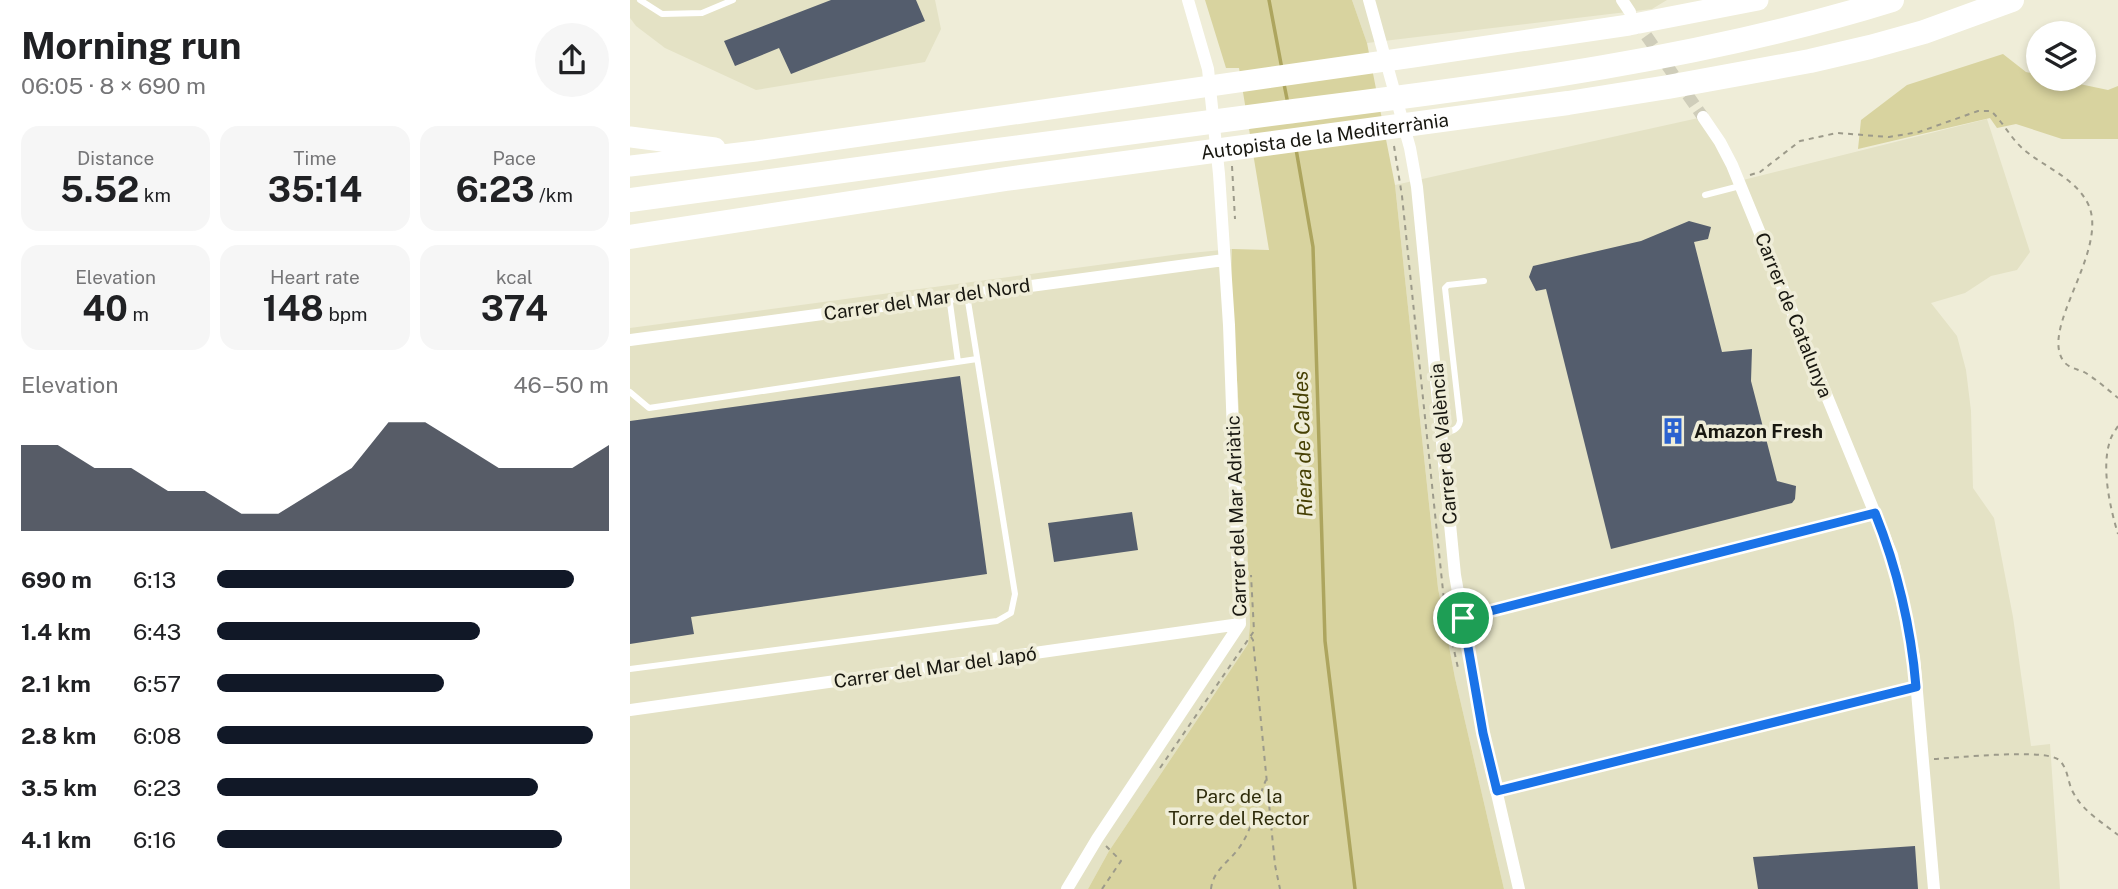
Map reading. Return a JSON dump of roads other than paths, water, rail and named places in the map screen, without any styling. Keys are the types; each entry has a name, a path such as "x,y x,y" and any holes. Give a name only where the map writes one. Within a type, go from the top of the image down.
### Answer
{"highway":[{"path":"630,166 756,151 1413,57 1629,24 1758,0"},
{"name":"Autopista de la Mediterrània","path":"630,200 1557,74 1712,45 1849,13 1892,0"},
{"name":"Autopista de la Mediterrània","path":"630,237 1006,179 1656,89 1810,61 1870,47 1924,32 2012,0"},
{"path":"630,137 756,151"},
{"path":"630,247 727,223"}],"street":[{"name":"Carrer del Mar Adriàtic","path":"1067,889 1097,839 1240,624 1229,325 1219,174 1208,69 1188,0"},
{"name":"Carrer de València","path":"1368,0 1410,148 1417,187 1455,575 1483,733 1519,889"},
{"path":"1622,0 1630,12"},
{"name":"Carrer de Catalunya","path":"1703,117 1720,142 1739,182 1892,555 1913,657 1934,889"},
{"name":"Carrer del Mar del Nord","path":"630,340 1224,260"},
{"path":"1463,618 1875,513"},
{"name":"Carrer del Mar del Japó","path":"630,710 1240,624"},
{"path":"1497,791 1916,687"}],"lane":[{"path":"640,0 662,14 702,13 733,0"},
{"path":"1705,195 1739,182"},
{"path":"1442,433 1454,431 1460,421 1445,288 1448,285 1484,281"},
{"path":"630,669 997,621 1010,613 1015,594 967,293"},
{"path":"949,296 958,362"},
{"path":"630,392 649,408 977,359"}],"waterway":[{"name":"Riera de Caldes","path":"1269,0 1282,69"},
{"name":"Riera de Caldes","path":"1284,84 1288,104"},
{"name":"Riera de Caldes","path":"1296,149 1313,247 1325,641 1355,889"}],"tunnel":[{"path":"1636,21 1703,117"}],"place":[{"name":"Amazon Fresh","path":"1673,431"}],"park label":[{"name":"Parc de la Torre del Rector","path":"1239,807"}]}
